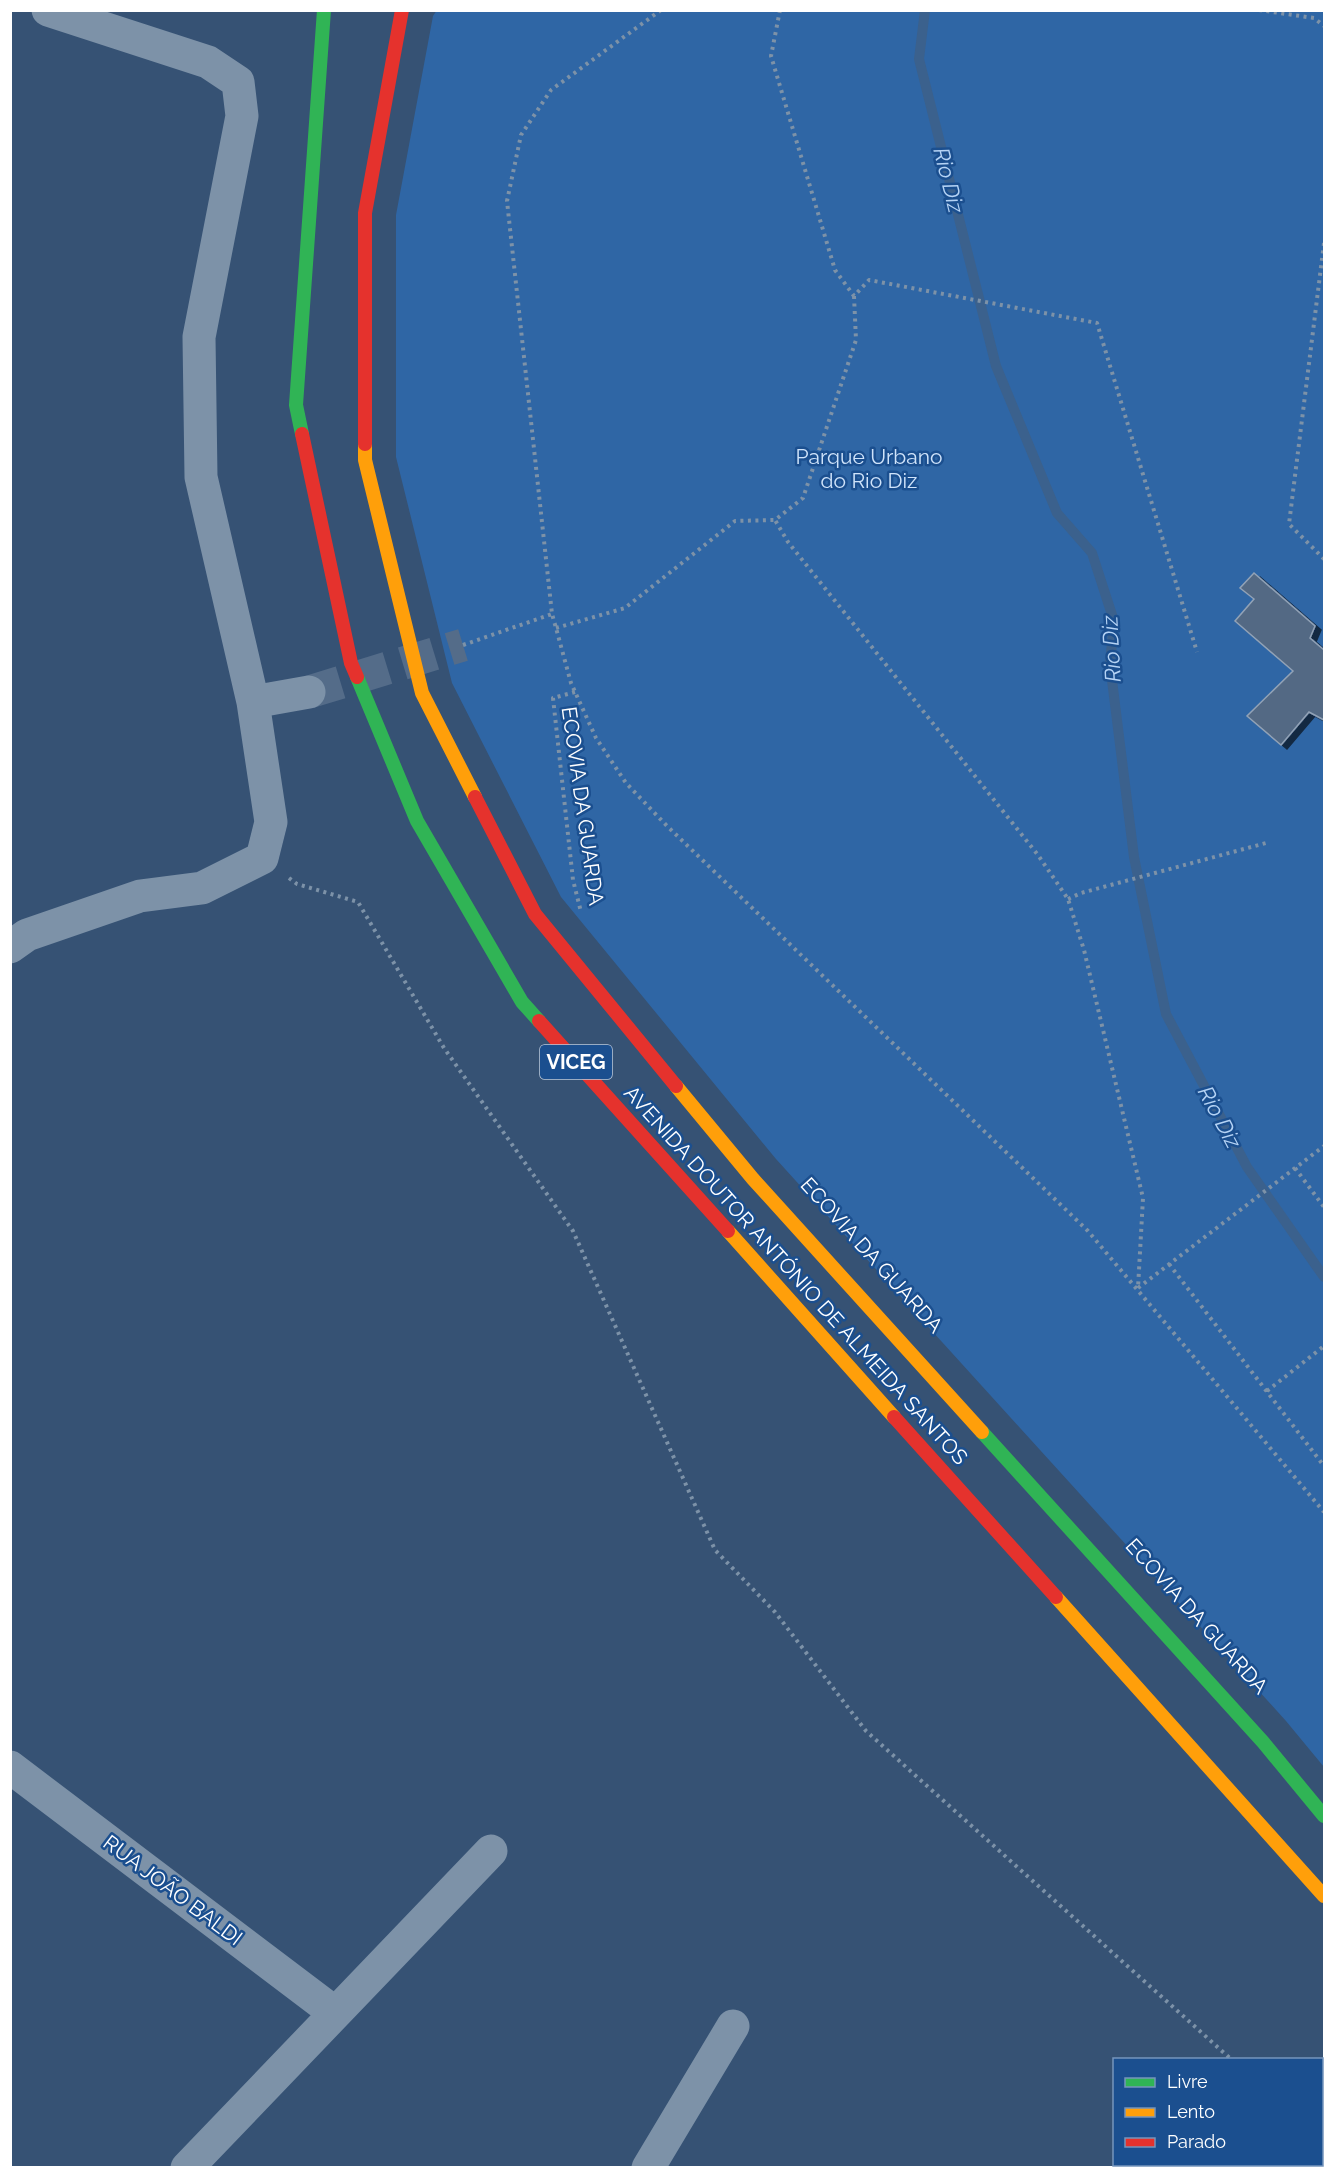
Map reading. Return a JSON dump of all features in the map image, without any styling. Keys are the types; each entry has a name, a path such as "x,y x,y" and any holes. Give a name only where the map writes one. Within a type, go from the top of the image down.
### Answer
{"highway":[{"name":"AVENIDA DOUTOR ANTÓNIO DE ALMEIDA SANTOS","path":"324,10 296,405 351,663 417,821 522,1002 1324,1896"},
{"name":"AVENIDA DOUTOR ANTÓNIO DE ALMEIDA SANTOS","path":"402,10 365,213 364,460 422,693 438,725 535,914 753,1179 1263,1742 1324,1816"}],"street":[{"path":"10,947 27,935 140,896 202,888 262,858 271,822 253,702 201,477 199,337 242,116 238,82 208,62 48,10"},
{"path":"253,702 309,692"},
{"name":"RUA JOÃO BALDI","path":"10,1767 335,2013"},
{"path":"186,2168 491,1851"},
{"path":"648,2168 733,2026"}],"path":[{"path":"661,10 551,90 521,135 507,201 552,614 575,693 596,738 626,783 667,826 1088,1231 1324,1512"},
{"path":"556,628 625,608 735,521 775,520 803,498 856,340 854,296 835,270 771,56 780,10"},
{"path":"1259,10 1314,18 1324,26"},
{"path":"1324,243 1289,524 1324,560"},
{"path":"854,296 869,280 1097,323 1197,652"},
{"path":"775,520 788,542 1038,855 1068,899 1084,950 1143,1198 1138,1289"},
{"path":"462,645 552,614"},
{"name":"ECOVIA DA GUARDA","path":"575,693 553,698 573,880 583,919"},
{"path":"1068,899 1081,893 1266,843"},
{"path":"262,858 297,884 358,902 444,1048 573,1231 715,1550 775,1612 866,1731 1230,2058"},
{"path":"1138,1289 1324,1146"},
{"path":"1295,1168 1324,1207"},
{"path":"1170,1264 1324,1466"},
{"path":"1267,1391 1324,1346"}],"green space":[{"name":"Parque Urbano do Rio Diz","path":"437,10 1324,11 1324,1767 1286,1721 776,1159 561,897 452,683 396,457 396,215 433,16"}],"building":[{"path":"1254,573 1315,626 1310,638 1324,650 1324,720 1309,712 1281,745 1247,716 1293,671 1235,621 1254,599 1240,588"}],"waterway":[{"name":"Rio Diz","path":"925,10 919,59 996,366 1057,513 1092,553 1114,621 1110,664 1134,857 1166,1014 1247,1167 1324,1277"}],"tunnel":[{"path":"309,692 463,645"}],"traffic: fast":[{"path":"302,434 296,405 324,10"},
{"path":"357,677 417,821 522,1002 539,1021"},
{"path":"982,1432 1263,1742 1324,1816"}],"traffic: slow":[{"path":"365,444 365,460 422,693 475,797"},
{"path":"676,1086 753,1179 982,1432"},
{"path":"728,1231 894,1417"},
{"path":"1056,1597 1324,1896"}],"traffic: jam":[{"path":"365,444 365,213 402,10"},
{"path":"302,434 351,663 357,677"},
{"path":"475,797 535,914 676,1086"},
{"path":"539,1021 728,1231"},
{"path":"894,1417 1056,1597"}]}
